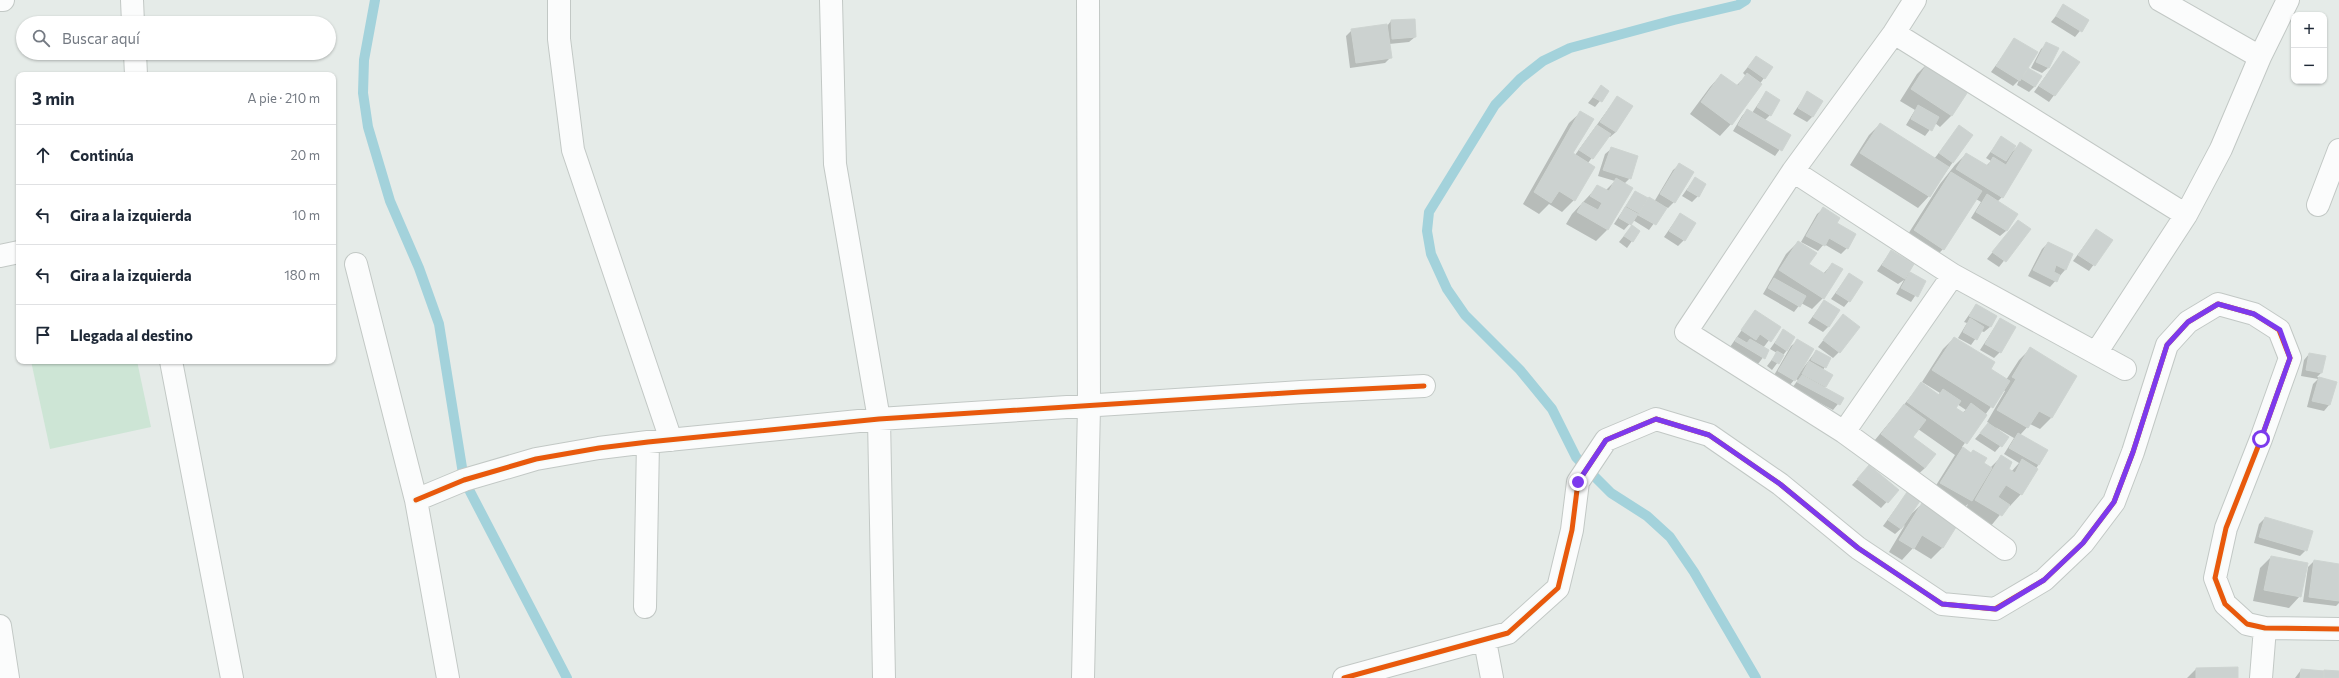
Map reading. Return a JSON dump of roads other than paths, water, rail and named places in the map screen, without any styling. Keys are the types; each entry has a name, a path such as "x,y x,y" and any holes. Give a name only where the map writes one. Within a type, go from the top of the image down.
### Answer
{"street":[{"path":"132,0 133,16"},
{"path":"559,0 559,38 573,150 671,440"},
{"path":"831,0 835,164 879,419 884,678"},
{"path":"1083,678 1089,407 1088,0"},
{"path":"1915,0 1894,33 1793,171 1686,332 1844,432 2005,549"},
{"path":"2160,0 2260,57"},
{"path":"2096,353 2186,215 2221,149 2260,57 2288,0"},
{"path":"1894,33 2186,215"},
{"path":"135,60 136,72"},
{"path":"2318,205 2339,150"},
{"path":"1793,171 1953,275 2125,369"},
{"path":"0,256 16,253"},
{"path":"356,264 416,500 448,678"},
{"path":"1844,432 1953,275"},
{"path":"1344,678 1485,641 1508,633 1558,588 1572,530 1578,482 1606,440 1656,419 1709,435 1780,484 1858,548 1942,604 1996,609 2044,580 2083,543 2114,502 2133,452 2167,345 2188,322 2218,304 2254,314 2280,330 2290,358 2261,439 2226,528 2215,578 2225,604 2256,626 2339,629"},
{"path":"172,364 232,678"},
{"path":"416,500 464,480 536,459 599,448 648,442 879,419 1089,407 1301,392 1424,386"},
{"path":"645,607 648,442"},
{"path":"0,626 8,678"},
{"path":"2256,626 2261,678"},
{"path":"1485,641 1492,678"}],"waterway":[{"path":"375,0 364,60 363,93 368,127 390,201 419,268 439,324 464,480 567,678"},
{"path":"1746,0 1738,5 1674,20 1570,48 1543,61 1520,79 1495,105 1429,212 1427,231 1431,254 1447,289 1465,315 1520,370 1552,409 1576,457 1611,493 1647,516 1670,537 1694,572 1756,678"}]}
